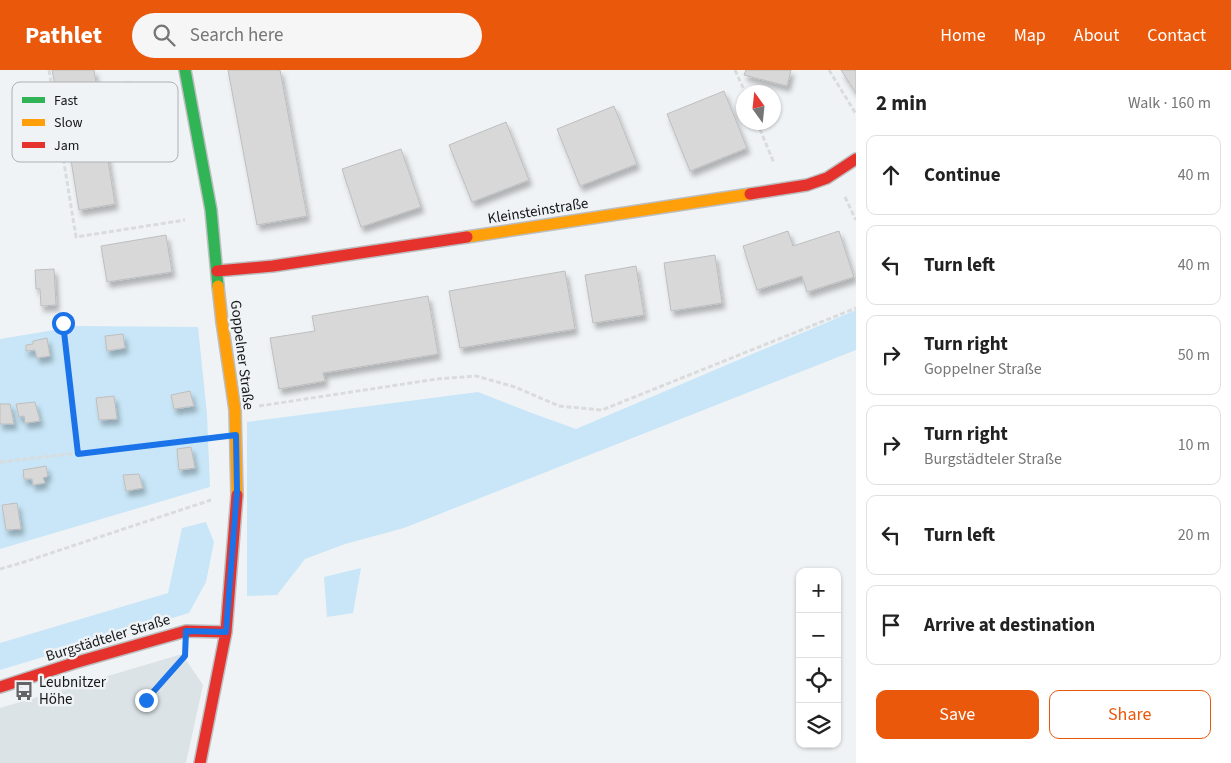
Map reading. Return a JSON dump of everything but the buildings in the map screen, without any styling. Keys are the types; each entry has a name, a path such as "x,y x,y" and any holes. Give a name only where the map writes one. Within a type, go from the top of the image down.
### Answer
{"street":[{"name":"Goppelner Straße","path":"186,70 211,210 222,322 235,410 236,435 237,491 226,632 200,763"},
{"name":"Kleinsteinstraße","path":"217,271 273,266 785,189 807,185 827,178 856,159"},
{"name":"Burgstädteler Straße","path":"0,687 186,631 226,632"}],"path":[{"path":"735,70 742,85"},
{"path":"829,70 856,114"},
{"path":"760,130 785,189"},
{"path":"64,162 76,237 185,220"},
{"path":"235,410 437,379 476,376 514,387 559,406 602,410 856,308"},
{"path":"63,323 78,454"},
{"path":"0,462 236,435"},
{"path":"0,569 237,491"},
{"path":"146,700 185,656 186,631"}],"shaded area":[{"path":"856,310 856,350 404,528 345,544 305,559 277,595 247,596 247,422 478,392 576,429"},
{"path":"78,326 198,327 207,414 210,487 0,549 0,339"},
{"path":"206,522 214,542 206,582 189,613 0,670 0,643 168,593 182,528"},
{"path":"361,568 353,613 327,617 324,577"},
{"path":"182,654 203,685 186,763 0,763 0,708"}],"traffic: fast":[{"path":"185,70 211,210 218,286"}],"traffic: slow":[{"path":"467,237 750,194"},
{"path":"218,286 235,410 237,495"}],"traffic: jam":[{"path":"750,194 807,185 827,178 856,159"},
{"path":"217,271 273,266 467,237"},
{"path":"200,763 226,632 237,495"},
{"path":"0,687 74,663 186,631 226,632"}],"place":[{"name":"Leubnitzer Höhe","path":"24,691"}],"route":[{"path":"63,323 78,454 236,435 237,491 226,632 186,631 185,656 146,700"}]}
